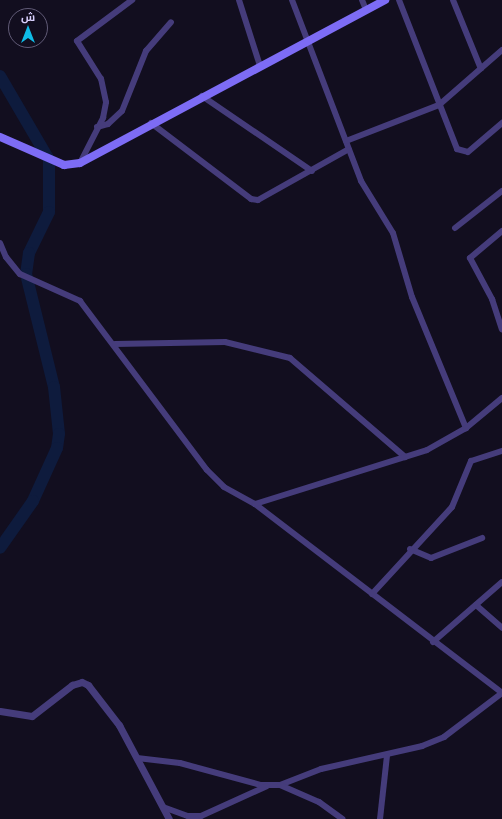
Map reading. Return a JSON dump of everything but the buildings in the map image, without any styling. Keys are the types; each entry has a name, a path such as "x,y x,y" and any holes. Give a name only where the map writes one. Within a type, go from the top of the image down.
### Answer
{"main road":[{"path":"0,137 35,154 64,165 80,163 306,40 385,0"}],"street":[{"path":"80,163 97,127 103,118 105,90 77,41 132,0"},
{"path":"239,0 260,66"},
{"path":"292,0 361,181 393,233 412,297 466,428"},
{"path":"362,0 366,10"},
{"path":"399,0 439,105 462,153 468,152 502,123"},
{"path":"453,0 481,69"},
{"path":"97,127 108,124 122,111 146,51 171,22"},
{"path":"346,141 439,105 502,50"},
{"path":"202,96 312,171"},
{"path":"151,123 251,199 263,200 349,149"},
{"path":"455,228 502,191"},
{"path":"502,231 470,258 492,299 502,329"},
{"path":"0,246 20,274 42,282 80,301 115,344 207,470 224,487 255,504 433,642 502,693 444,737 387,756 321,769 280,784 270,785 201,816 188,816 163,807"},
{"path":"115,344 225,342 285,356 312,373 405,457"},
{"path":"255,504 427,450 466,428 502,398"},
{"path":"372,594 410,549 452,507 471,461 502,451"},
{"path":"410,549 431,558 482,538"},
{"path":"433,642 502,582"},
{"path":"476,605 502,628"},
{"path":"0,711 32,716 72,685 82,682 107,706 137,758 169,819"},
{"path":"380,819 387,756"},
{"path":"137,758 180,763 270,785"},
{"path":"280,784 319,802 342,819"}],"waterway":[{"path":"0,76 49,160 49,212 29,253 26,274 54,387 59,434 57,448 33,501 0,548"}]}
